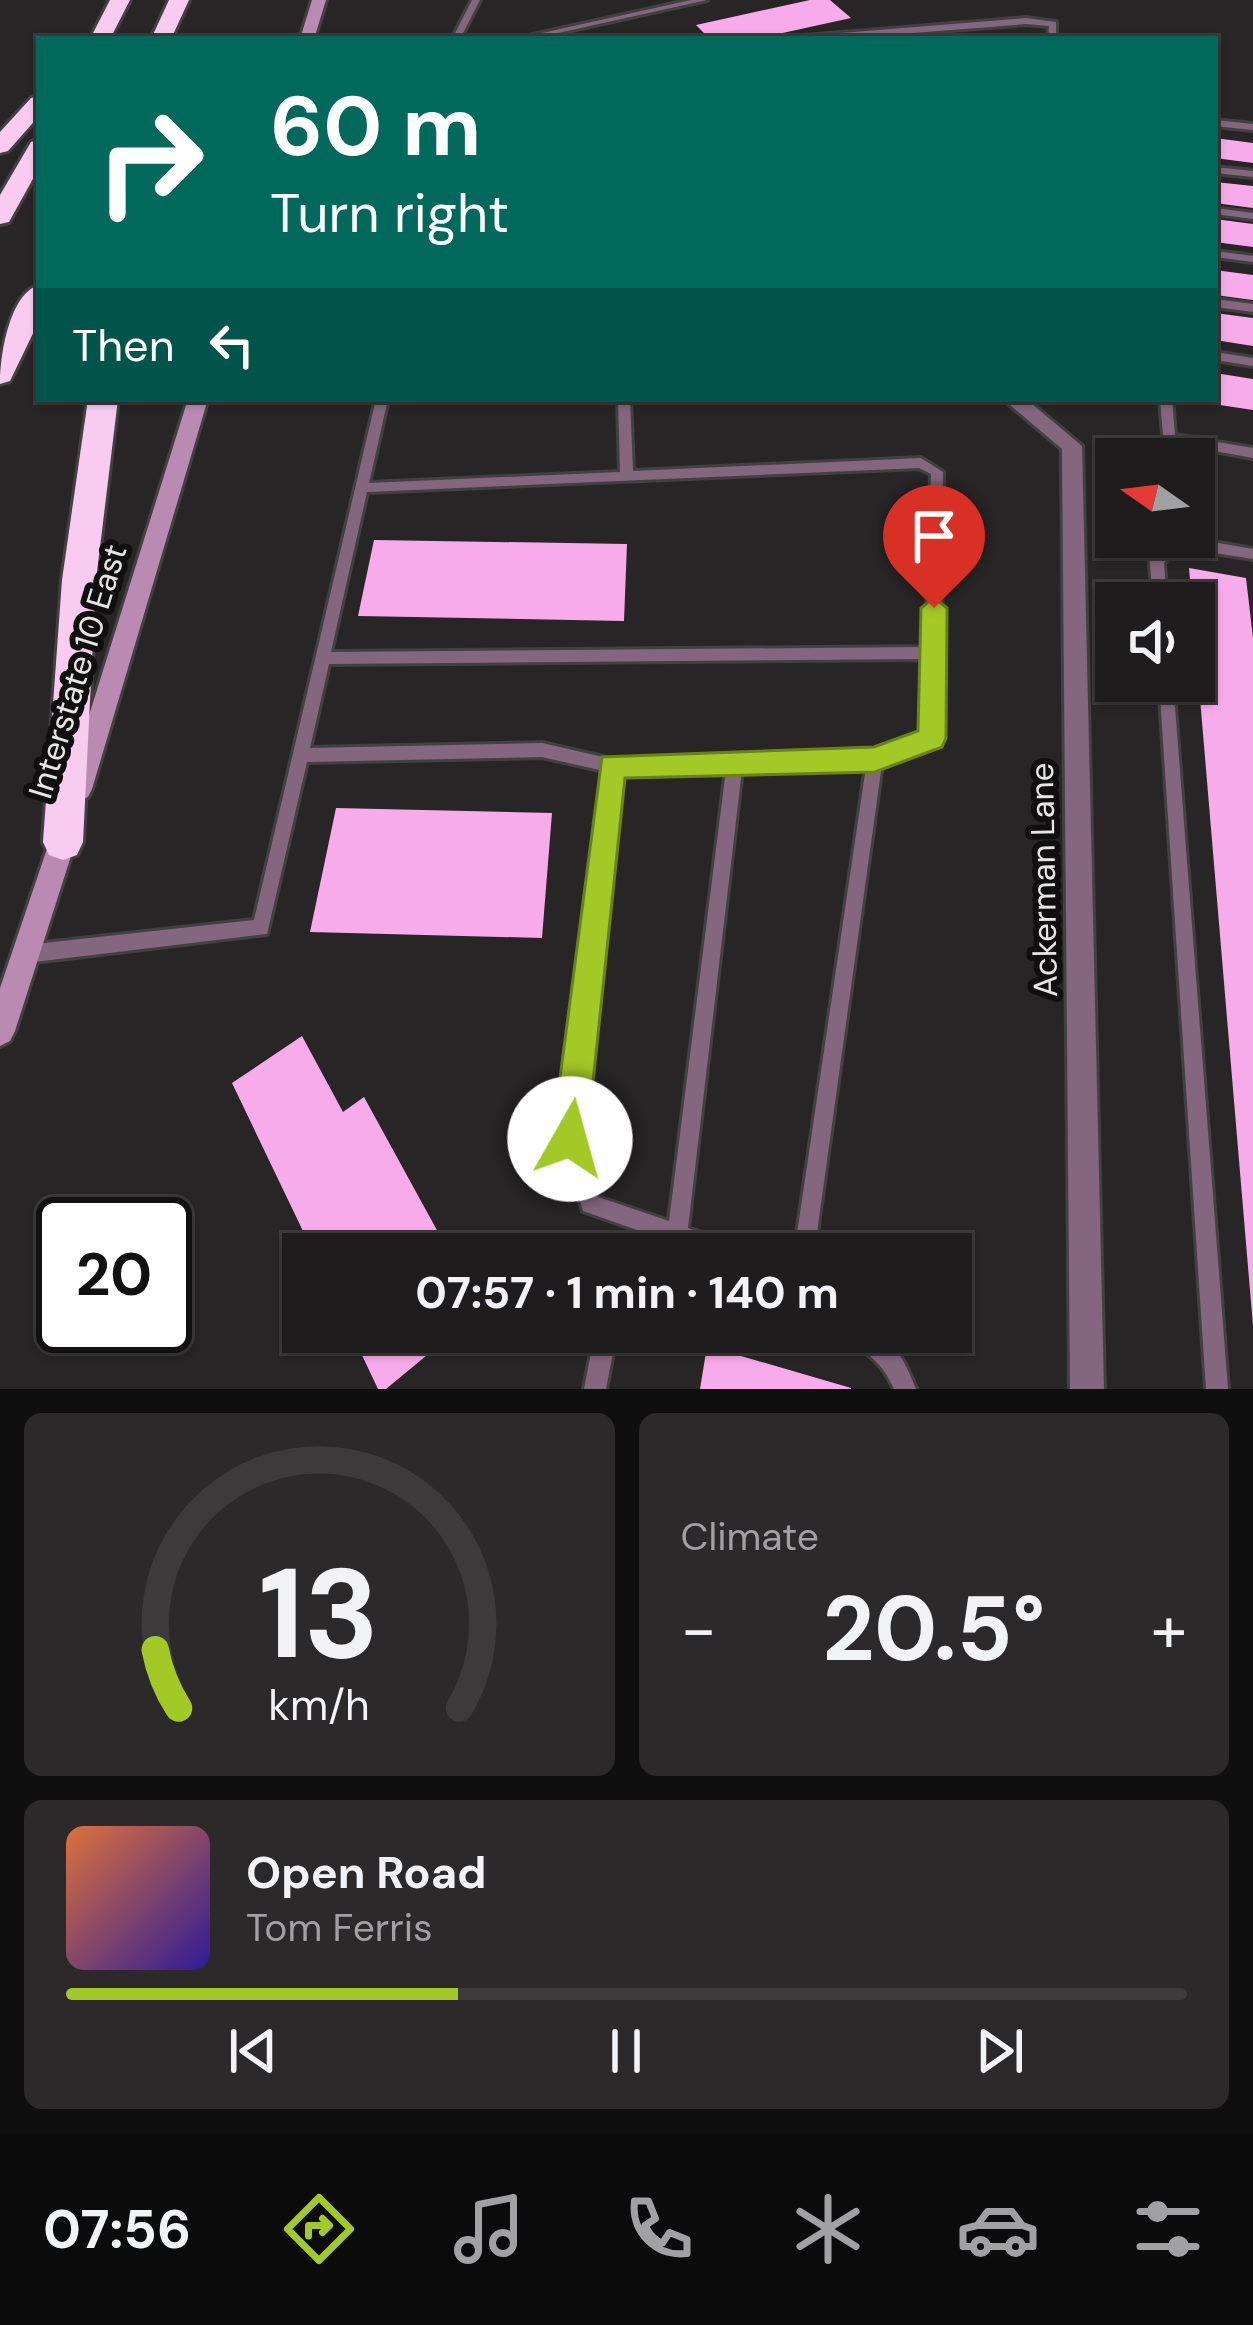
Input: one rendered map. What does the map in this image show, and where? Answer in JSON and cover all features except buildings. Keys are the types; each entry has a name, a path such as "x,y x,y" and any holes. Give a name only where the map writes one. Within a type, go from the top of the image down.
{"highway":[{"path":"102,36 120,0"},
{"path":"162,36 179,0"},
{"path":"0,146 36,107"},
{"path":"0,217 36,152"},
{"path":"0,374 36,299"},
{"path":"63,842 79,580 103,402"}],"main road":[{"path":"308,36 319,0"},
{"name":"Interstate 10 East","path":"0,1031 63,842 197,402"}],"street":[{"name":"Ackerman Lane","path":"1017,402 1072,446 1087,1389"}],"lane":[{"path":"458,36 476,0"},
{"path":"533,36 703,0"},
{"path":"841,36 1027,21 1053,24 1052,36"},
{"path":"1218,123 1253,127"},
{"path":"1218,170 1253,174"},
{"path":"1218,211 1253,216"},
{"path":"1218,254 1253,260"},
{"path":"1218,303 1253,308"},
{"path":"1218,356 1253,362"},
{"path":"26,953 261,928 381,402"},
{"path":"624,402 627,476"},
{"path":"1166,402 1170,438"},
{"path":"1215,447 1253,452"},
{"path":"299,755 542,749 612,766 875,760 932,738 937,472 921,463 360,488"},
{"path":"1215,547 1253,554"},
{"path":"321,658 933,653"},
{"path":"1167,702 1216,1389"},
{"path":"807,1233 875,760"},
{"path":"677,1233 735,763"},
{"path":"612,766 570,1139 590,1204 674,1233"},
{"path":"595,1389 603,1353"},
{"path":"884,1353 897,1365 905,1389"}],"route":[{"path":"570,1139 612,766 875,760 932,738 934,608"}]}
